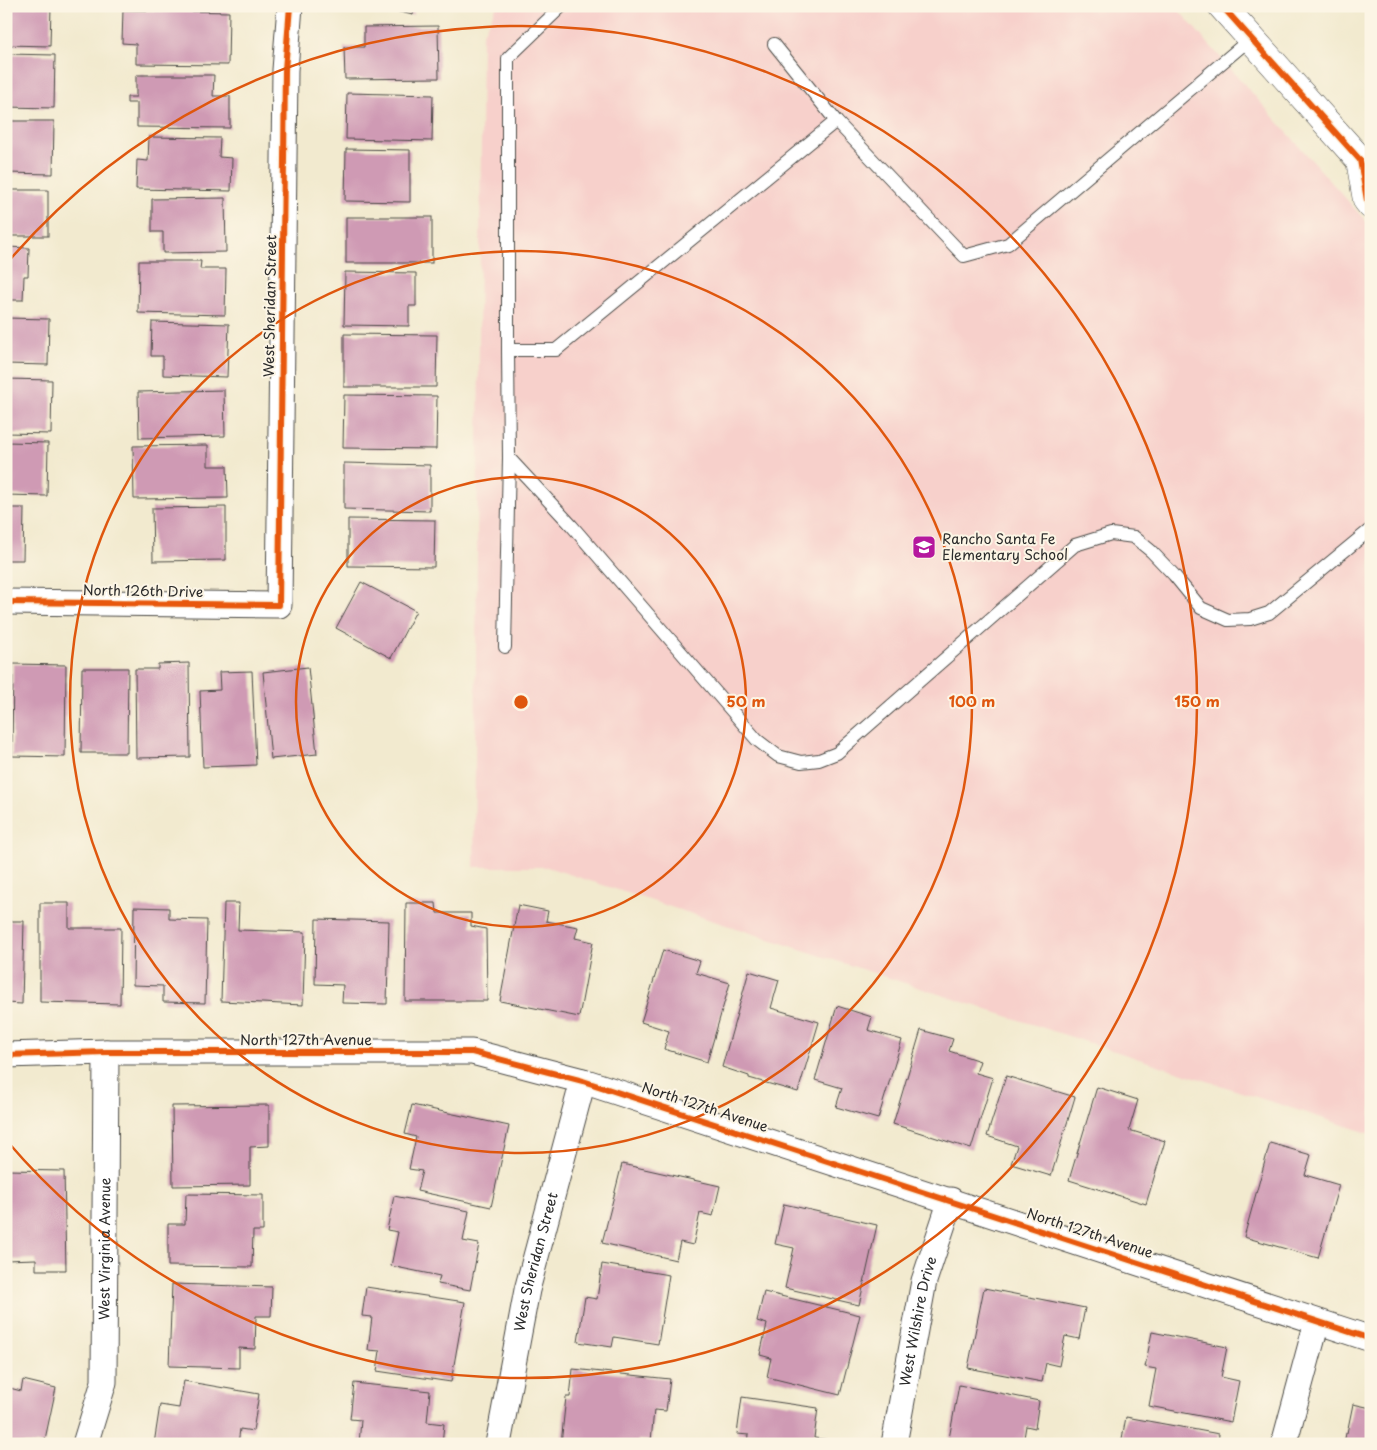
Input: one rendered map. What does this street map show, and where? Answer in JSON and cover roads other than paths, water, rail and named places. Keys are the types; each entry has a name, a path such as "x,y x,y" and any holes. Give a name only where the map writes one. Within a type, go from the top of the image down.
{"street":[{"name":"West Sheridan Street","path":"279,605 285,70 290,6"},
{"path":"1222,6 1366,161 1367,200 1371,205"},
{"name":"North 126th Drive","path":"6,602 279,605"},
{"name":"North 127th Avenue","path":"6,1055 106,1052 472,1052 583,1081 1371,1339"},
{"name":"West Virginia Avenue","path":"85,1444 104,1382 106,1052"},
{"name":"West Sheridan Street","path":"498,1444 527,1290 583,1081"},
{"name":"West Wilshire Drive","path":"894,1444 924,1281 951,1200"},
{"path":"1284,1444 1318,1322"}],"lane":[{"path":"505,647 509,458 508,58 562,6"},
{"path":"774,44 836,122 964,256 1008,244 1250,38"},
{"path":"508,350 556,350 836,122"},
{"path":"509,458 572,526 757,740 778,756 801,762 819,760 837,753 1074,545 1110,534 1134,537 1151,551 1174,575 1202,608 1228,620 1250,619 1270,613 1371,529"}],"place":[{"name":"Rancho Santa Fe Elementary School","path":"924,547"}]}
